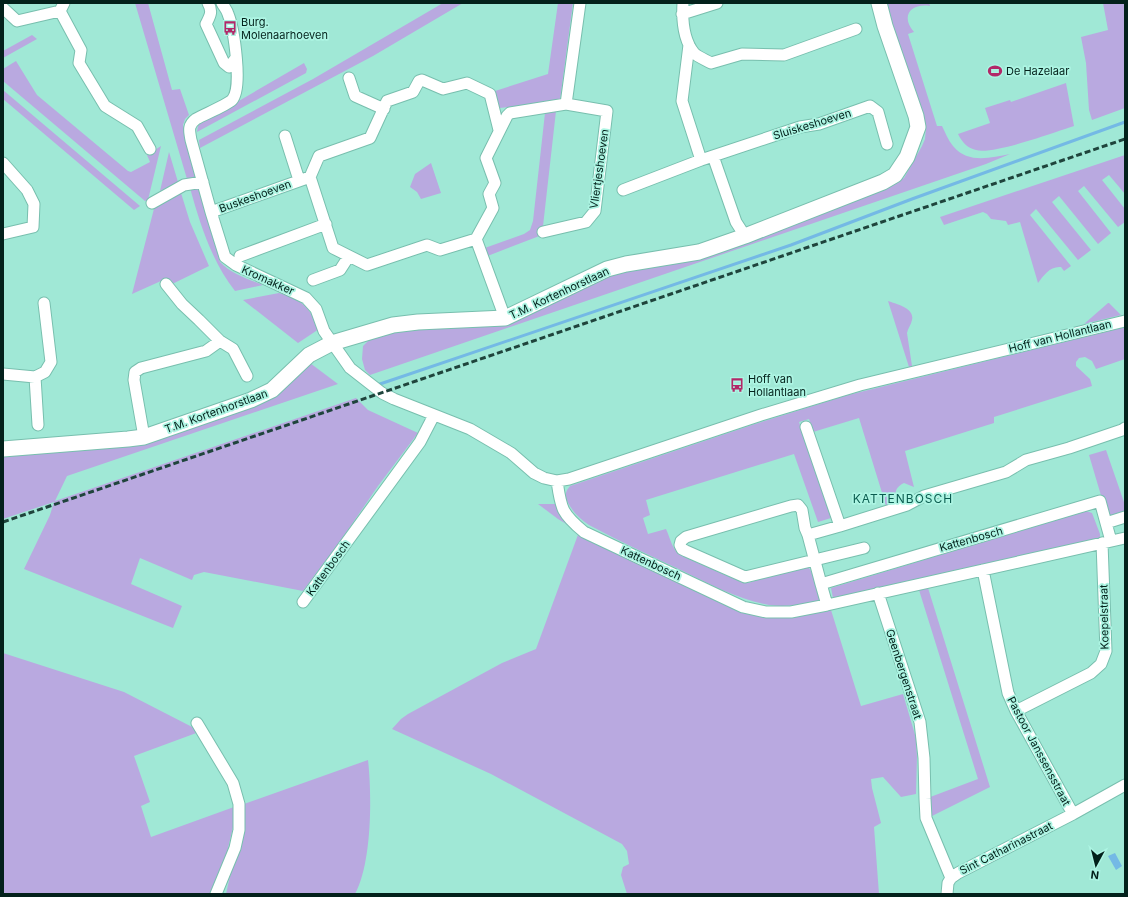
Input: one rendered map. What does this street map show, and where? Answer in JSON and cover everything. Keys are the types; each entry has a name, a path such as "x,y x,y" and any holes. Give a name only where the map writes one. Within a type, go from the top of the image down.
{"street":[{"path":"208,3 211,8 211,15 206,24 224,63 229,67 236,58"},
{"name":"Kromakker","path":"222,3 228,13 235,38 236,93 232,100 191,122 189,128 202,182 225,258 236,265 306,298 316,309 324,331 332,343"},
{"path":"566,104 580,3"},
{"path":"717,3 683,8 682,22 689,44 695,54 711,63 742,54 784,55 856,29"},
{"name":"T.M. Kortenhorstlaan","path":"3,449 144,437 251,400 272,390 309,355 332,343 393,325 418,322 505,318 607,269 626,264 699,252 745,236 883,182 895,175 907,157 918,127 916,116 885,26 879,3"},
{"path":"3,8 17,21 62,7 81,50 80,63 105,106 137,126 150,149"},
{"path":"689,44 682,101 701,160"},
{"path":"349,78 355,96 384,109"},
{"path":"304,179 319,156 370,138 387,101 413,92 419,81 422,80 443,89 467,83 490,94 499,130 486,158 495,183 489,194 493,208 476,239 505,318"},
{"name":"Vliertjeshoeven","path":"499,130 510,113 566,104 607,111 595,211 586,222 543,232"},
{"name":"Sluiskeshoeven","path":"623,190 701,160 800,127 819,124 870,106 878,112 886,144"},
{"name":"Buskeshoeven","path":"284,136 326,224 334,248 368,265 427,245 440,250 476,239"},
{"path":"713,156 736,222 745,236"},
{"path":"3,163 27,190 34,204 33,226 3,234"},
{"name":"Buskeshoeven","path":"211,212 304,179"},
{"path":"152,203 184,184 202,182"},
{"path":"240,256 326,224"},
{"path":"312,280 340,270 349,256"},
{"path":"166,284 182,304 220,341 233,349 247,376"},
{"path":"3,374 35,377 45,372 51,362 44,303"},
{"name":"Hoff van Hollantlaan","path":"557,481 569,479 762,415 860,385 1125,321"},
{"path":"144,437 134,380 135,372 141,368 206,351 220,341"},
{"path":"332,343 350,368 382,393 470,429 511,453 534,473 544,478 557,481"},
{"path":"35,377 38,425"},
{"name":"Kattenbosch","path":"302,602 420,442 434,415"},
{"path":"806,427 840,526"},
{"path":"808,535 907,506 924,496 1006,472 1026,460 1069,448 1125,428"},
{"name":"Kattenbosch","path":"557,481 560,500 564,512 571,522 584,532 743,607 766,612 791,612 827,605 1125,538"},
{"name":"Kattenbosch","path":"821,584 1100,501 1106,523 1107,542"},
{"path":"827,605 814,561 808,535 805,528 802,510 798,505 686,537 681,541 680,545 686,552 745,577 814,561 864,548"},
{"path":"1106,523 1125,517"},
{"name":"Koepelstraat","path":"1016,711 1091,673 1101,664 1106,651 1107,542"},
{"name":"Pastoor Janssensstraat","path":"983,570 1008,693 1016,711 1073,814"},
{"name":"Geenbergenstraat","path":"878,593 920,722 924,758 924,799 926,818 951,878"},
{"path":"198,723 233,783 239,804 239,830 236,842 216,894"},
{"name":"Sint Catharinastraat","path":"951,878 1125,786"},
{"path":"947,894 948,883 951,878"}],"shaded area":[{"path":"135,3 148,3 172,90 180,89 189,115 185,119 183,125 196,175 195,178 187,179"},
{"path":"443,3 463,3 373,56 200,148 199,140 313,79"},
{"path":"558,3 573,3 560,100 539,104 499,108 492,92 548,74"},
{"path":"883,3 929,3 930,6 918,7 910,12 908,21 914,32 908,34 937,126 942,126 953,146 959,152 972,157 987,158 1010,154 986,164 370,375 365,370 362,359 363,346 369,340 388,333 404,329 501,326 608,276 643,268 692,261 895,183 904,178 922,146 925,139 926,128"},
{"path":"1103,3 1125,3 1125,108 1092,120 1089,110 1086,63 1081,37 1108,30"},
{"path":"32,35 37,39 3,58 3,51"},
{"path":"16,61 37,95 128,171 131,172 150,162 147,155 161,146 148,200 145,201 3,81 3,69"},
{"path":"304,63 307,69 306,73 197,132 198,126 202,121"},
{"path":"1066,83 1074,126 1024,142 984,151 970,148 963,142 958,134 990,123 985,108 1010,100 1011,102"},
{"path":"3,90 140,206 134,210 3,99"},
{"path":"556,111 542,235 485,257 482,249 524,234 530,230 533,221 545,113"},
{"path":"169,152 178,182 160,191"},
{"path":"1125,155 1125,194 1109,175 1102,180 1125,209 1125,222 1118,227 1084,186 1078,191 1111,233 1098,244 1059,196 1052,202 1091,250 1078,260 1036,209 1030,215 1071,266 1064,271 1061,267 1050,270 1038,283 1020,222 1008,225 1006,221 991,219 983,212 944,225 940,217"},
{"path":"431,163 441,193 421,199 417,192 410,187 415,174"},
{"path":"198,187 220,262 234,273 263,285 235,291 227,280 213,255 198,215 190,188"},
{"path":"181,193 190,222 209,266 166,287 161,281 132,294 156,201"},
{"path":"279,293 294,298 304,305 312,315 319,329 298,343 243,300"},
{"path":"888,301 900,305 911,312 912,322 907,333 912,366 909,367"},
{"path":"1108,303 1121,315 1084,324"},
{"path":"1125,327 1125,359 1096,369 1092,361 1085,357 1079,358 1076,362 1076,366 1090,379 1092,386 994,417 994,423 905,451 914,487 904,483 898,487 896,490 895,499 896,506 887,509 859,418 813,432 809,419 799,422 831,518 818,522 794,454 646,500 650,515 643,518 648,534 666,529 674,548 682,556 741,582 748,583 798,567 808,567 814,578 821,601 776,606 747,600 726,592 589,525 575,513 565,496 570,486 755,424 848,395"},
{"path":"310,363 338,384 67,476 55,501 356,398 368,410 418,433 303,591 204,572 194,575 192,580 140,558 131,584 182,606 173,628 24,569 50,515 54,502 3,519 3,455 51,452 265,399"},
{"path":"1106,450 1125,505 1125,514 1108,519 1089,455"},
{"path":"538,504 556,504 573,528 558,519"},
{"path":"1086,511 1092,513 1100,534 1100,538 833,598 831,588"},
{"path":"579,532 722,600 791,617 831,610 861,706 903,694 916,738 916,794 901,797 883,777 871,779 881,823 874,827 879,894 627,894 621,875 623,867 629,864 627,851 622,844 491,774 392,729 408,714 502,663 536,649"},
{"path":"928,588 990,787 930,817 925,799 978,779 919,590"},
{"path":"3,653 124,692 198,730 199,732 134,756 150,802 141,806 151,837 234,807 235,819 217,894 3,894"},
{"path":"368,760 370,810 368,847 361,881 355,894 226,894 244,804"}],"water":[{"path":"1115,853 1122,866 1116,870 1108,856"}],"waterway":[{"path":"380,384 791,245 912,199 1125,122"}],"railway":[{"path":"3,522 1125,139"}],"place":[{"name":"Burg. Molenaarhoeven","path":"230,28"},
{"name":"De Hazelaar","path":"995,71"},
{"name":"Hoff van Hollantlaan","path":"737,385"}],"district":[{"name":"KATTENBOSCH","path":"903,498"}]}
